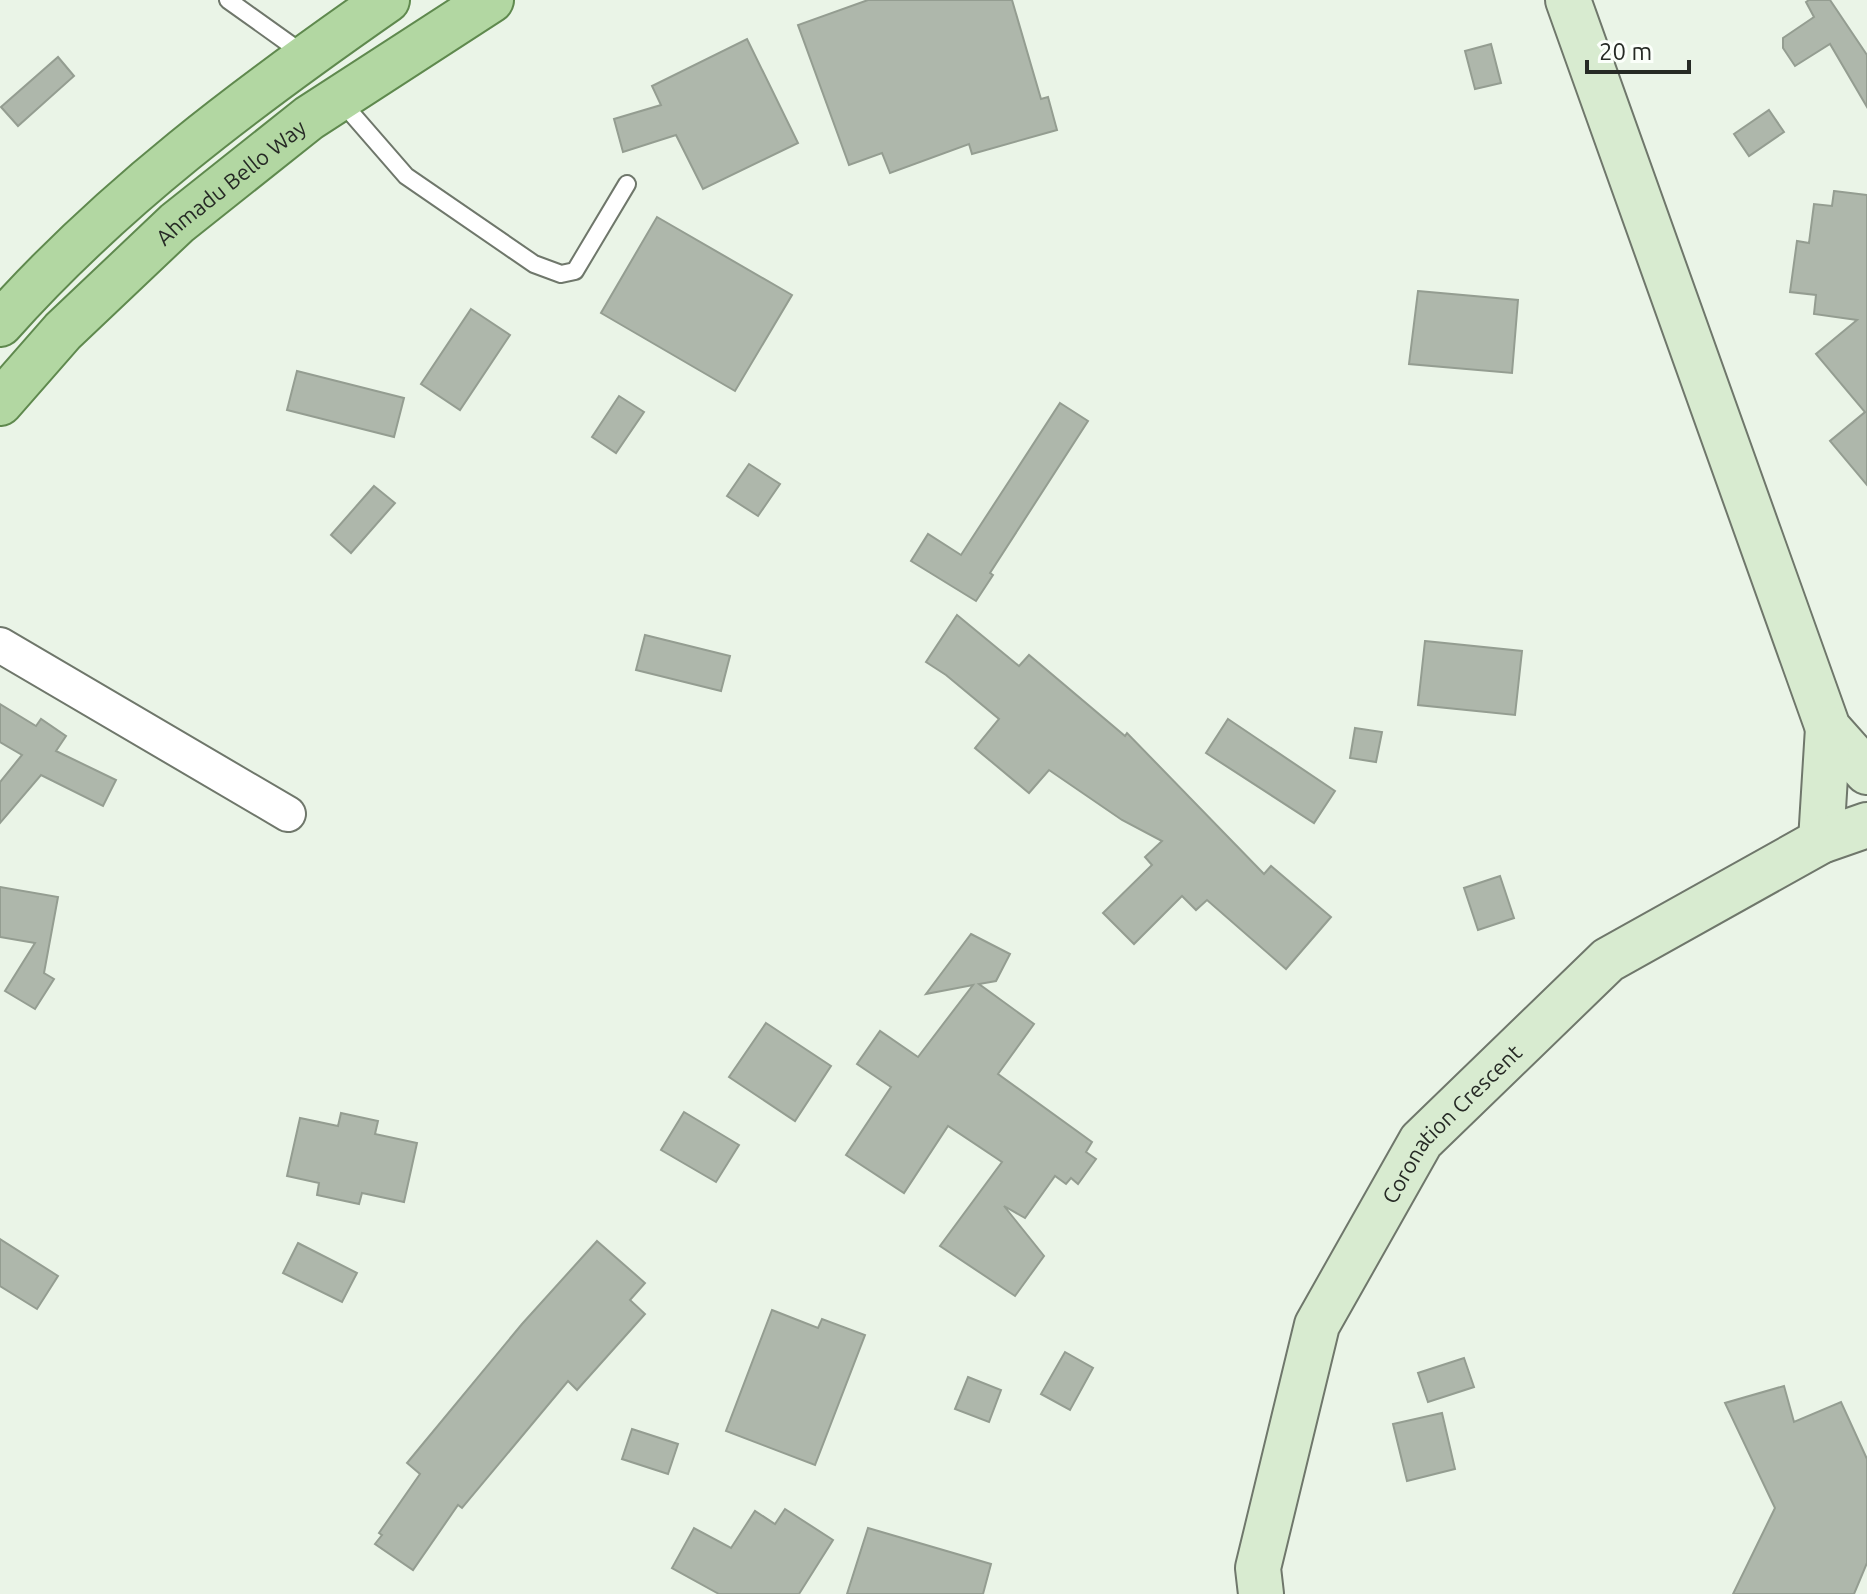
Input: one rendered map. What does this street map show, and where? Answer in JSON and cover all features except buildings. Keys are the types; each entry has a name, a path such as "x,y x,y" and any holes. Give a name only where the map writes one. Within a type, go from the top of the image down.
{"main road":[{"path":"0,324 121,203 269,82 387,0"},
{"name":"Ahmadu Bello Way","path":"0,403 63,331 177,223 309,118 491,0"},
{"path":"1568,0 1828,728 1867,772"},
{"path":"1821,841 1828,728"},
{"name":"Coronation Crescent","path":"1261,1594 1258,1568 1317,1325 1421,1141 1608,960 1821,841 1867,825"}],"street":[{"path":"0,645 288,814"}],"lane":[{"path":"228,0 307,56"},
{"path":"338,98 406,176 534,264 561,274 575,271 627,184"}]}
